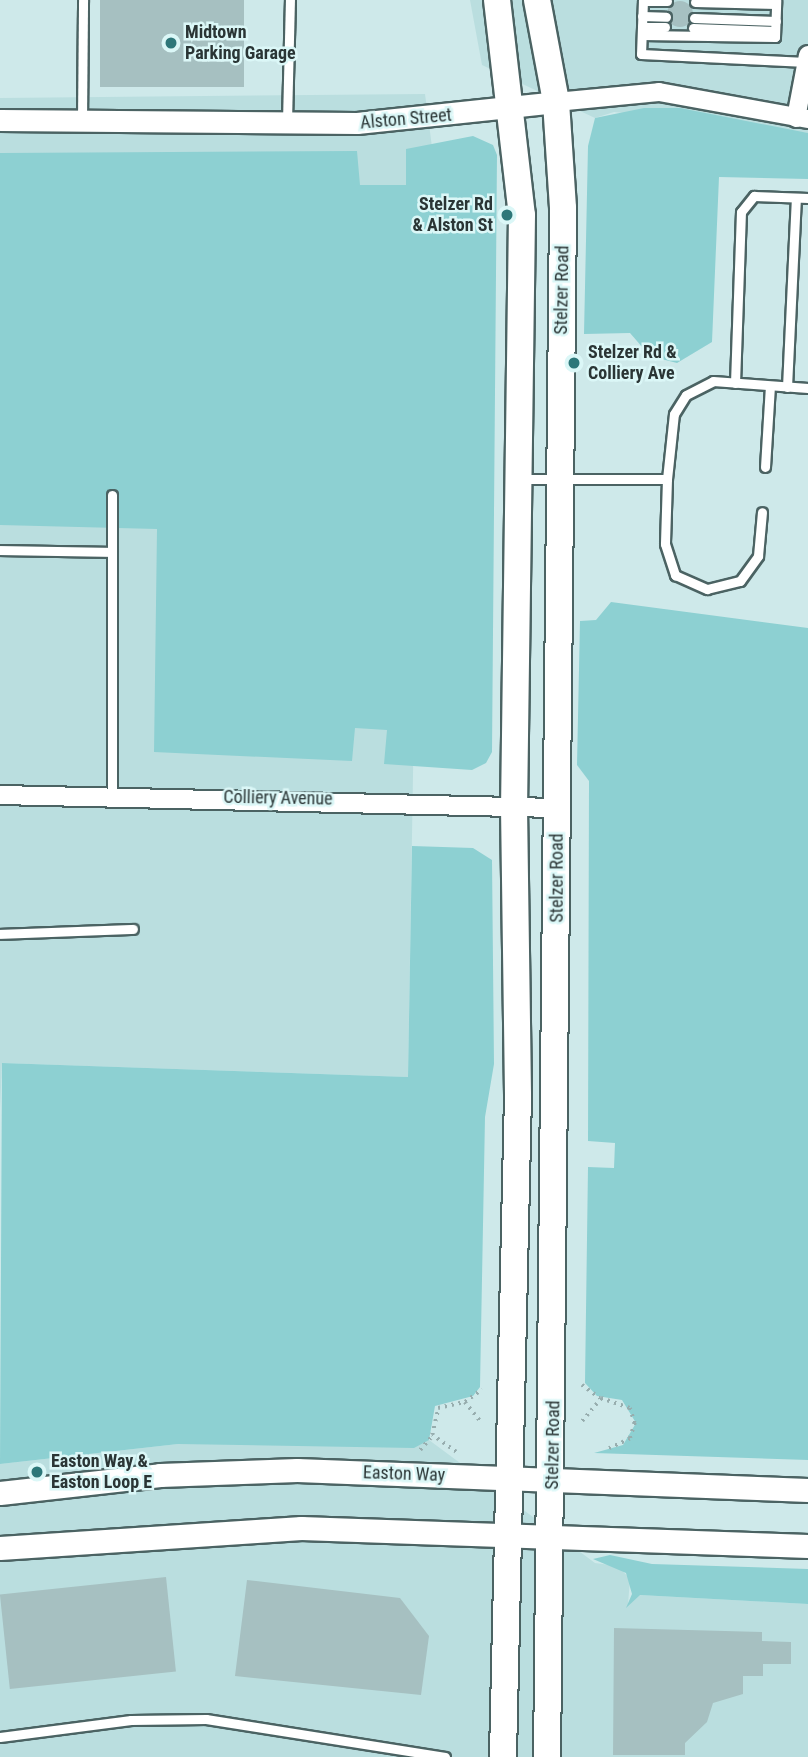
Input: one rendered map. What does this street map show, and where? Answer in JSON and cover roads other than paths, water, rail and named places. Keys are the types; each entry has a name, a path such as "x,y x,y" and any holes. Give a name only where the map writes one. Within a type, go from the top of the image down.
{"main road":[{"path":"497,0 522,215 513,807 518,1095 506,1478 503,1757"},
{"name":"Stelzer Road","path":"537,0 556,102 563,208 556,808 553,1480 547,1757"},
{"name":"Easton Way","path":"0,1493 232,1471 808,1490"},
{"path":"0,1548 301,1528 808,1546"}],"street":[{"path":"802,119 807,59"},
{"name":"Alston Street","path":"0,120 405,120 659,92 802,119"},
{"name":"Colliery Avenue","path":"0,795 112,793 556,808"}],"lane":[{"path":"82,121 83,0"},
{"path":"287,122 290,0"},
{"path":"667,1 643,0 641,54 807,59"},
{"path":"642,31 775,37 776,2 695,2"},
{"path":"642,16 666,17"},
{"path":"775,31 694,23 776,21"},
{"path":"642,31 666,27"},
{"path":"735,383 741,212 754,195 808,198"},
{"path":"787,387 796,198"},
{"path":"762,512 758,556 740,581 707,589 675,575 665,544 667,479 674,414 686,395 713,382 808,388"},
{"path":"765,467 771,386"},
{"path":"519,479 667,479"},
{"path":"112,495 112,793"},
{"path":"0,550 112,552"},
{"path":"0,934 134,929"},
{"path":"0,1737 131,1720 206,1719 445,1757"}],"place":[{"name":"Midtown Parking Garage","path":"171,43"},
{"name":"Stelzer Rd & Alston St","path":"507,215"},
{"name":"Stelzer Rd & Colliery Ave","path":"574,363"},
{"name":"Easton Way & Easton Loop E","path":"37,1472"}]}
